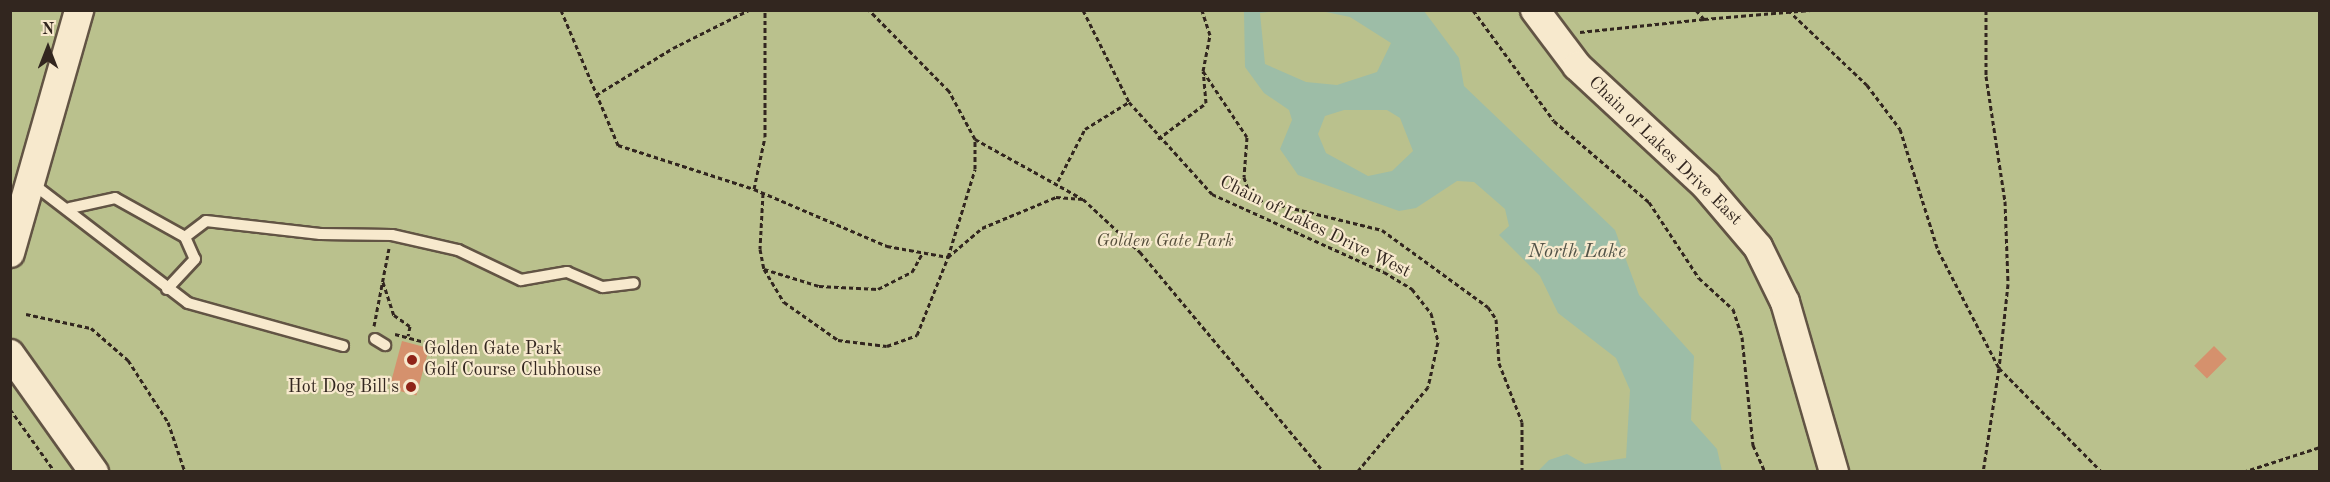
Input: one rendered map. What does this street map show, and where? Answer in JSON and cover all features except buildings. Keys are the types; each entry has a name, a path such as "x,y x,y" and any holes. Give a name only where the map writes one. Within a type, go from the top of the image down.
{"street":[{"path":"10,253 33,183 79,10"},
{"name":"Chain of Lakes Drive East","path":"1535,10 1552,36 1621,110 1713,193 1758,247 1785,302 1834,471"},
{"path":"10,354 94,471"}],"lane":[{"path":"33,183 70,208 167,289 200,309 343,346"},
{"path":"70,208 115,198 185,237 195,260 167,289"},
{"path":"185,237 206,221 320,234 382,234 458,250 521,280 567,272 603,286 634,282"},
{"path":"374,334 386,345"}],"path":[{"path":"561,10 618,145 634,154 754,189 887,246 948,257 982,228 1056,197 1083,199"},
{"path":"596,95 673,48 749,10"},
{"path":"754,189 765,137 765,10"},
{"path":"763,193 764,269 784,302 806,322 838,340 887,346 916,334 948,257 975,169 975,139 949,92 869,10"},
{"name":"Chain of Lakes Drive West","path":"1083,10 1129,102 1158,139 1224,201 1384,272 1412,289 1431,313 1438,342 1428,387 1357,471"},
{"path":"1158,139 1206,103 1203,71 1211,45 1202,10"},
{"path":"1473,10 1554,121 1650,202 1699,278 1733,309 1742,337 1753,445 1765,471"},
{"path":"1696,10 1704,19"},
{"path":"1552,36 1811,10"},
{"path":"1858,10 1981,10"},
{"path":"1983,471 1999,368 2008,284 2006,225 1986,76 1986,10"},
{"path":"1789,12 1867,85 1900,129 1938,250 1999,368 2102,471"},
{"path":"1203,71 1247,137 1244,177 1251,198 1382,230 1488,307 1496,319 1499,363 1522,422 1522,471"},
{"path":"1058,181 1085,129 1129,102"},
{"path":"975,139 1058,181 1083,199 1140,252 1324,471"},
{"path":"374,334 390,243"},
{"path":"764,269 819,286 878,289 912,272 922,254"},
{"path":"383,282 394,315 410,326 407,336"},
{"path":"26,314 91,328 128,360 168,422 186,471"},
{"path":"396,334 433,344 425,373"},
{"path":"10,410 55,471"},
{"path":"2243,471 2319,447"}],"green space":[{"name":"Golden Gate Park","path":"10,11 2319,11 2319,471 10,471"}],"water":[{"name":"North Lake","path":"1244,11 1276,11 1260,13 1265,64 1306,82 1337,85 1377,72 1391,43 1350,17 1321,11 1424,11 1459,58 1464,86 1615,230 1639,295 1694,356 1691,420 1717,449 1722,471 1538,471 1549,460 1567,454 1585,464 1626,458 1630,390 1616,358 1558,313 1540,276 1499,235 1509,226 1505,209 1474,182 1457,181 1416,208 1399,211 1298,175 1280,149 1292,120 1289,110 1264,93 1245,67","holes":["1344,110 1387,110 1400,118 1413,151 1392,171 1368,176 1326,153 1318,134 1325,116"]}],"place":[{"name":"Golden Gate Park Golf Course Clubhouse","path":"412,360"},
{"name":"Hot Dog Bill's","path":"411,387"}]}
